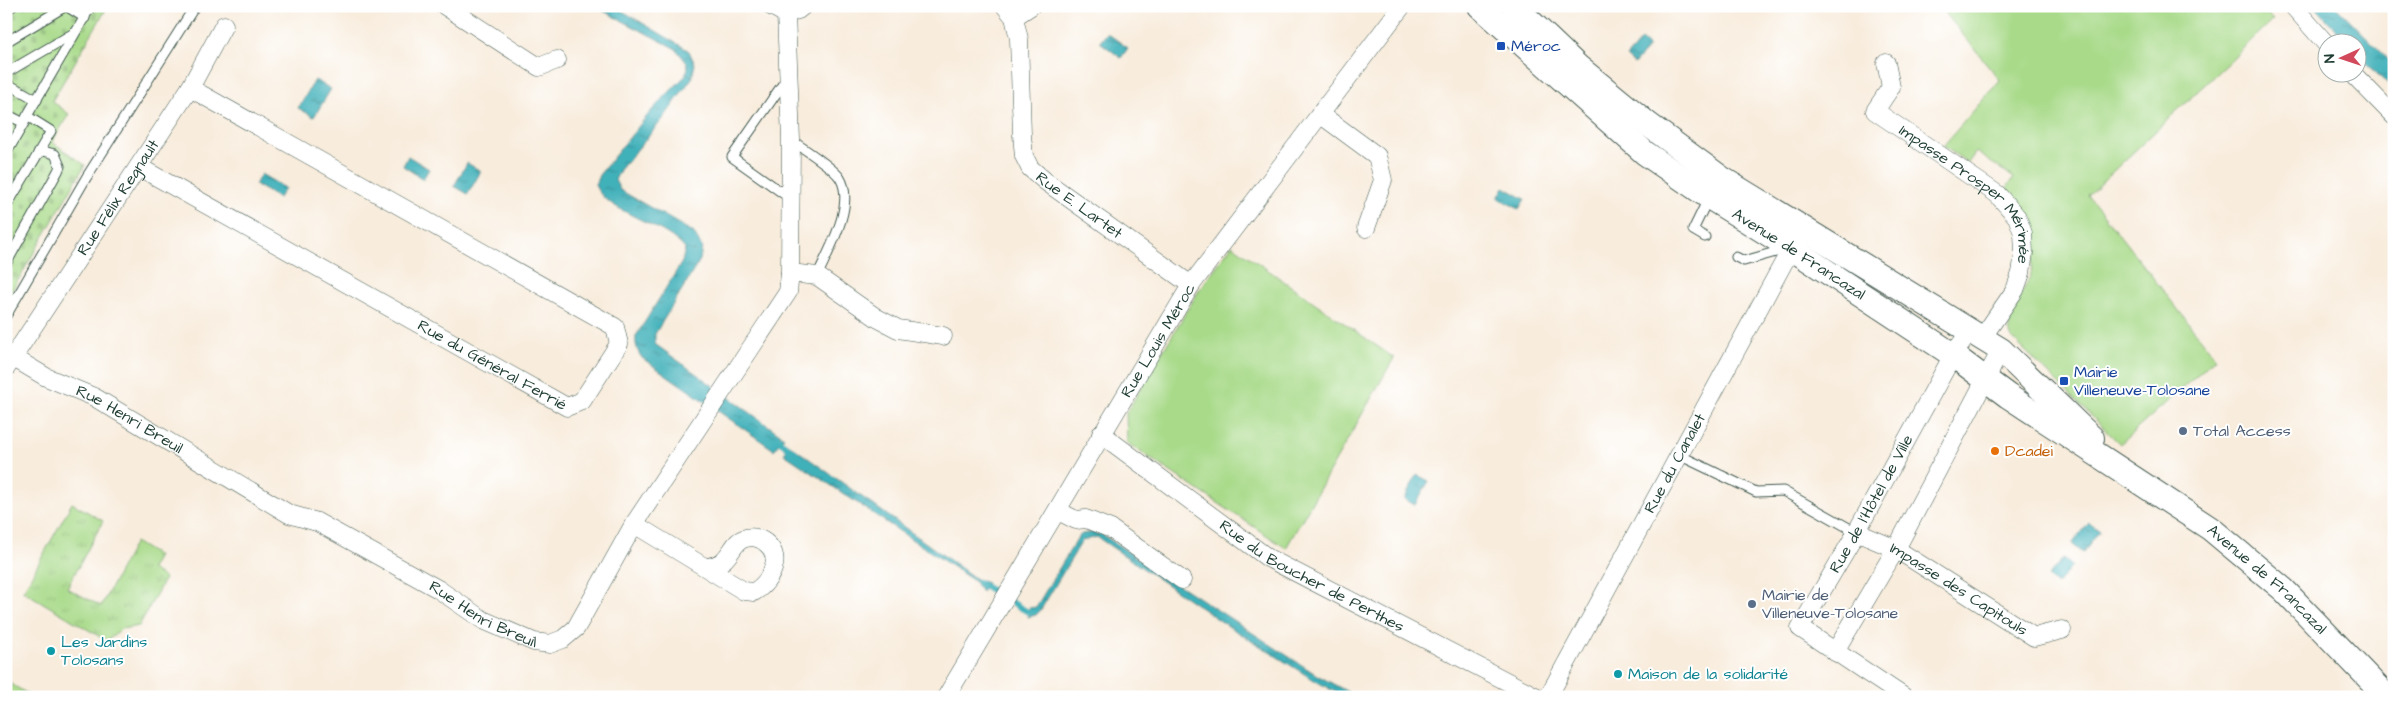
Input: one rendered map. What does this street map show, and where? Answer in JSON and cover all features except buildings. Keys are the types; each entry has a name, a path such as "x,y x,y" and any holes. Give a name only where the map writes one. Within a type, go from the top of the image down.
{"main road":[{"name":"Avenue de Francazal","path":"1480,6 1644,153 1715,188 1797,238 1985,339 2134,480"},
{"name":"Avenue de Francazal","path":"1514,6 1576,66 1649,125 1715,188"},
{"name":"Avenue de Francazal","path":"1797,238 2008,396 2211,529 2284,590 2387,697"}],"street":[{"path":"445,6 539,67 557,60"},
{"path":"778,10 798,10 803,6"},
{"path":"1010,11 1031,6"},
{"name":"Rue Louis Méroc","path":"946,697 997,614 1101,434 1191,284 1402,6"},
{"path":"2293,6 2318,35"},
{"name":"Rue Henri Breuil","path":"9,359 94,397 289,514 317,522 438,589 483,620 534,642 550,644 563,639 576,628 634,524 788,292 790,273 791,140 788,75 778,10"},
{"name":"Rue E. Lartet","path":"1010,11 1018,38 1022,135 1024,156 1030,168 1045,181 1191,284"},
{"name":"Rue Félix Regnault","path":"9,359 139,168 190,88 224,26"},
{"name":"Impasse Prosper Mérimée","path":"1886,63 1891,87 1875,111 1996,194 2017,218 2023,233 2024,253 2021,273 2015,290 1985,339"},
{"path":"2361,82 2394,116"},
{"name":"Rue du Général Ferrié","path":"139,168 567,407 582,401 620,344 615,327 190,88"},
{"path":"1320,114 1377,156 1384,180 1366,228"},
{"name":"Rue du Canalet","path":"1548,697 1797,238"},
{"path":"790,273 817,276 876,318 898,329 943,336"},
{"path":"1904,697 1835,652 1896,549 1986,379 1985,339"},
{"name":"Rue de l'Hôtel de Ville","path":"1835,652 1800,628 1856,532 1953,355 1985,339"},
{"name":"Rue du Boucher de Perthes","path":"1101,434 1268,558 1536,697"},
{"path":"1058,511 1076,520 1086,519 1111,529 1182,580"},
{"path":"634,524 708,567"},
{"name":"Impasse des Capitouls","path":"1856,532 1896,549 2034,637 2062,630"}],"lane":[{"path":"6,10 13,6"},
{"path":"6,42 66,6 85,18"},
{"path":"6,154 91,6"},
{"path":"6,316 86,178 195,6"},
{"path":"6,73 77,32"},
{"path":"788,75 732,157 791,199"},
{"path":"6,83 37,100"},
{"path":"6,114 52,131 6,207"},
{"path":"791,140 840,177 845,193 837,234 817,276"},
{"path":"6,264 60,166 55,154 44,151 38,154"},
{"path":"1705,238 1693,230 1715,188"},
{"path":"1736,257 1744,261 1797,238"},
{"path":"1679,455 1756,492 1783,491 1856,532"}],"green space":[{"path":"6,6 108,6 52,101 69,114 52,142 85,165 6,301"},
{"path":"1945,6 2260,6 2273,20 2088,195 2216,358 2120,444 2011,337 2009,322 2011,315 2028,281 2033,264 2030,233 2024,215 2017,203 2005,190 2014,178 1976,152 1968,163 1943,146 2000,80 1942,9"},
{"path":"1232,245 1394,358 1286,548 1127,443 1126,413 1200,289"},
{"path":"72,503 103,521 67,588 101,606 135,542 158,556 151,569 165,578 139,626 121,629 107,641 23,591"},
{"path":"6,681 33,697 6,697"}],"water":[{"path":"594,6 614,6 689,51 695,64 692,78 663,119 620,170 615,180 620,190 693,232 702,247 700,260 655,334 655,344 784,437 774,450 642,358 638,350 636,336 682,262 685,249 664,232 611,203 601,195 595,185 599,175 651,111 685,76 688,68 687,63 676,49"},
{"path":"2315,6 2336,6 2362,32 2337,32"},
{"path":"1107,33 1128,48 1121,58 1100,42"},
{"path":"2368,39 2394,65 2394,91 2368,64"},
{"path":"1641,40 1649,47 1634,64 1626,57"},
{"path":"315,80 331,89 314,117 298,108"},
{"path":"408,156 429,169 423,179 403,166"},
{"path":"467,163 481,171 468,194 454,186"},
{"path":"261,174 285,188 279,198 255,185"},
{"path":"1504,187 1525,199 1519,209 1498,198"},
{"path":"790,445 976,579 987,583 982,592 974,581 784,454"},
{"path":"1417,475 1429,481 1415,505 1404,499"},
{"path":"2089,523 2100,531 2083,553 2072,544"},
{"path":"1098,532 1317,675 1357,697 1344,697 1314,680 1225,624 1097,537 1082,541 1040,611 1036,615 1028,617 1029,608 1036,607 1078,537 1082,534"},
{"path":"2063,558 2072,566 2057,585 2048,577"}],"waterway":[{"path":"774,438 795,452"},
{"path":"978,582 1028,612 1035,611"}],"place":[{"name":"Méroc","path":"1501,46"},
{"name":"Mairie Villeneuve-Tolosane","path":"2064,381"},
{"name":"Total Access","path":"2183,431"},
{"name":"Dcadei","path":"1995,451"},
{"name":"Mairie de Villeneuve-Tolosane","path":"1752,604"},
{"name":"Les Jardins Tolosans","path":"51,651"},
{"name":"Maison de la solidarité","path":"1618,674"}]}
